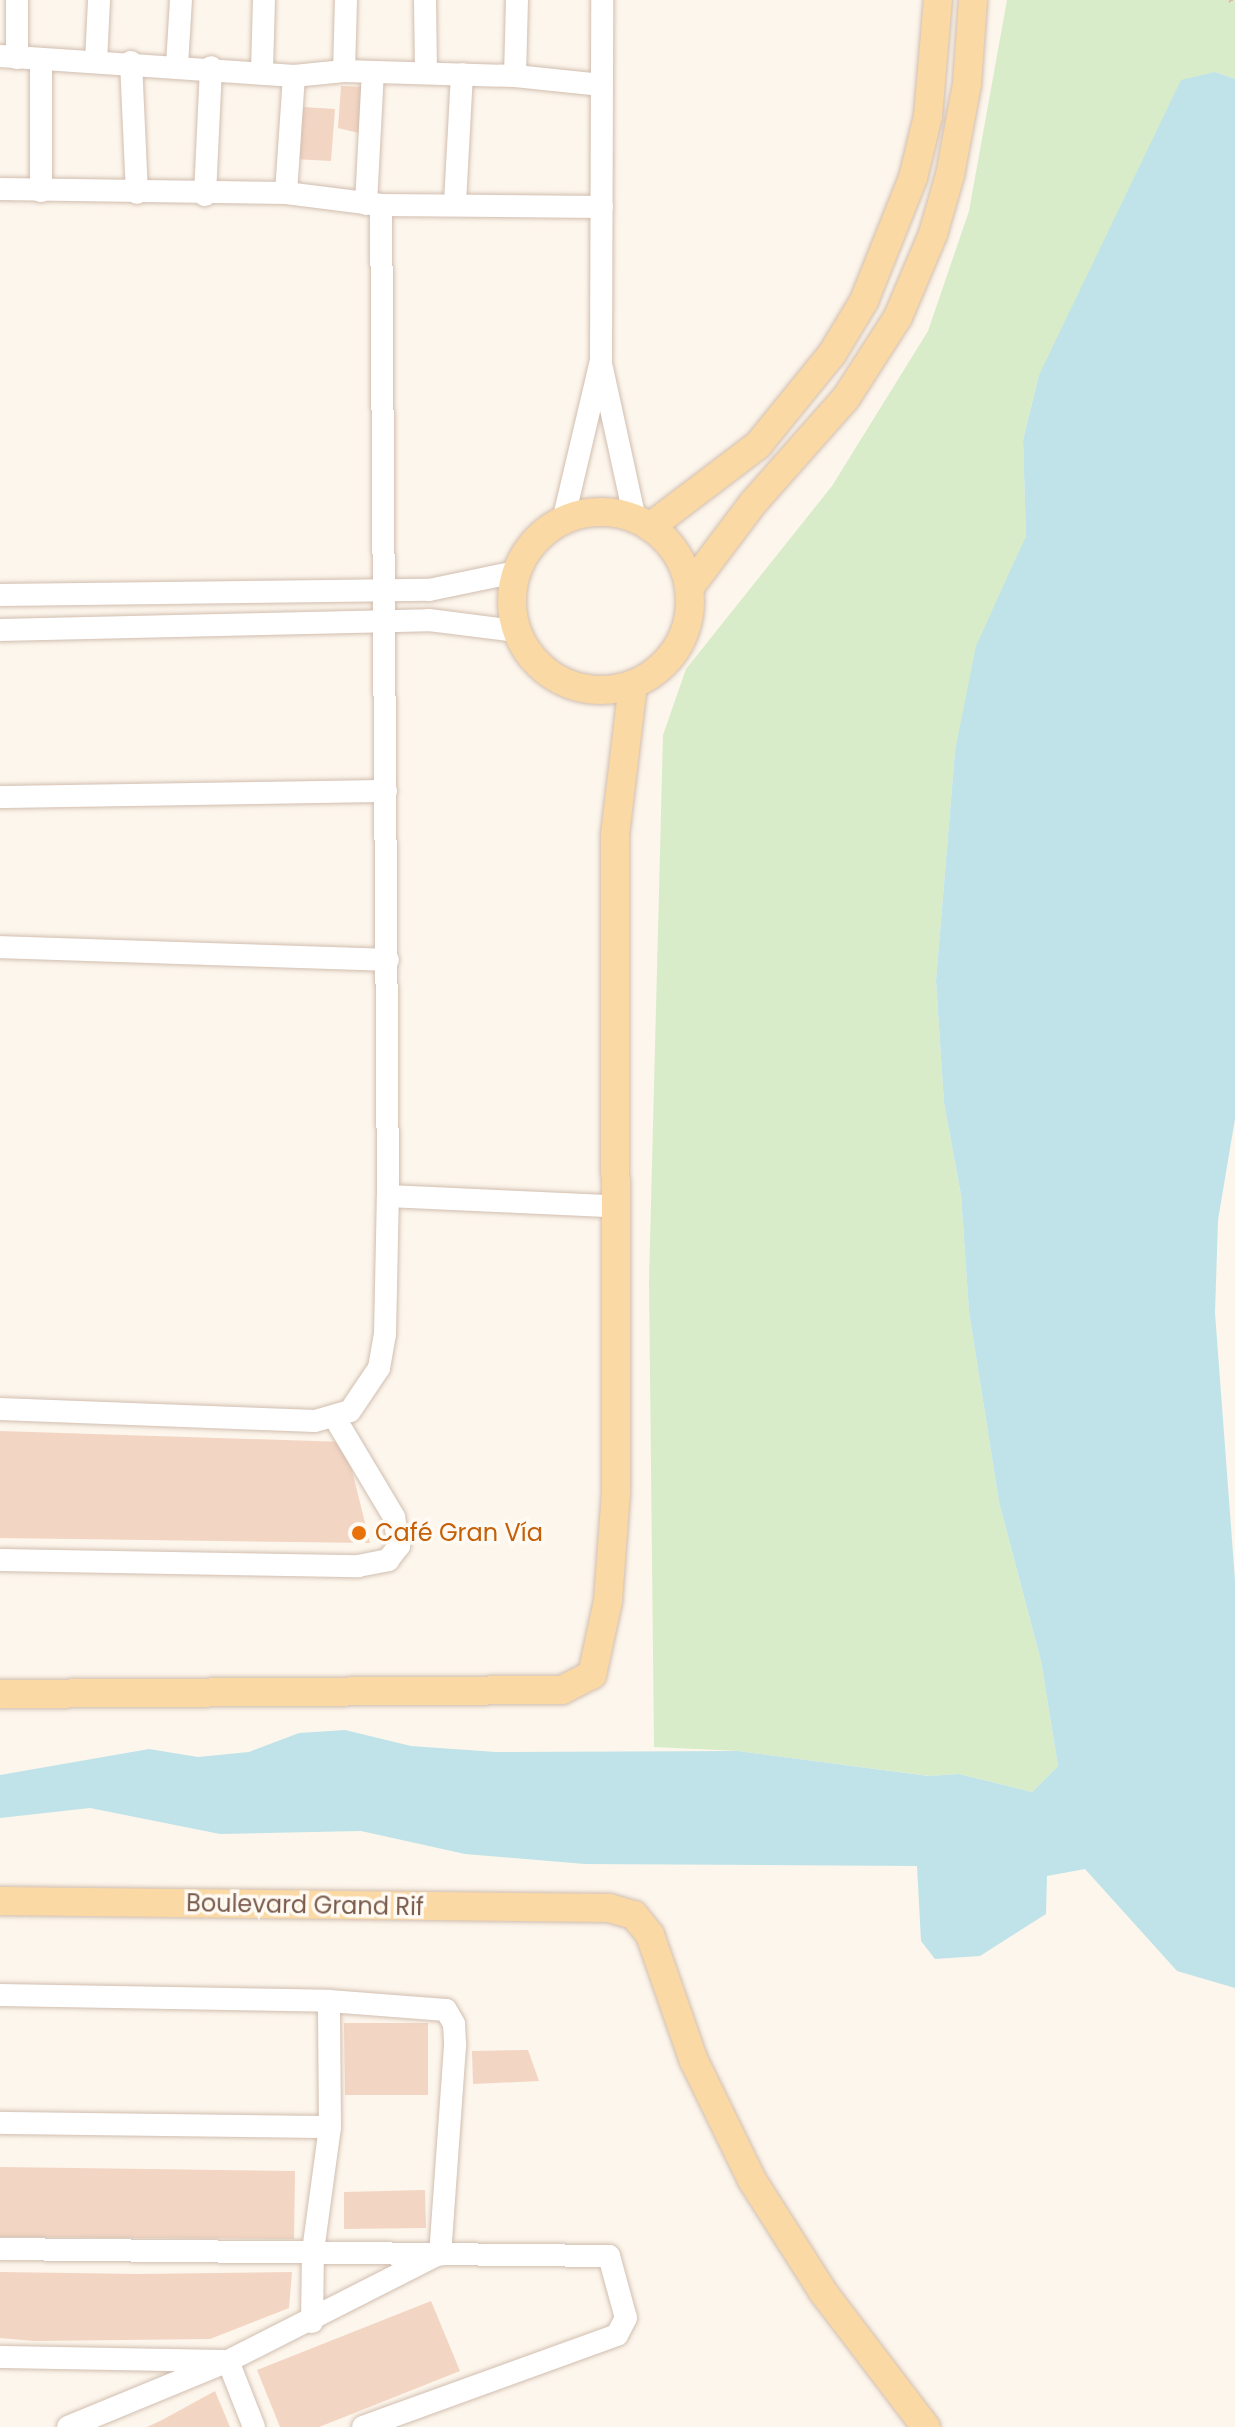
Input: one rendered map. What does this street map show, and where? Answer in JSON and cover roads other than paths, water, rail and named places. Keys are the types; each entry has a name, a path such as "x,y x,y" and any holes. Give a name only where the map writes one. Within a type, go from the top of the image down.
{"main road":[{"path":"642,523 758,445 832,354 864,301 913,178 930,103 938,0"},
{"path":"689,588 753,503 846,398 898,317 933,234 950,175 967,84 973,0"},
{"path":"599,512 642,523 675,554 689,588 690,611 673,654 633,685 599,690 560,681 542,668 516,631 512,591 516,572 535,542 563,521 599,512"},
{"path":"0,1694 512,1690 573,1688 592,1675 601,1654 616,1493 612,1206 615,835 633,685"},
{"name":"Boulevard Grand Rif","path":"0,1901 623,1909 644,1924 694,2061 752,2180 823,2292 926,2427"}],"street":[{"path":"17,0 8,57 211,67 294,76 344,71 462,74 602,85"},
{"path":"96,62 99,0"},
{"path":"177,65 181,0"},
{"path":"262,71 264,0"},
{"path":"344,71 346,0"},
{"path":"425,0 426,73"},
{"path":"515,76 517,0"},
{"path":"563,521 601,360 602,0"},
{"path":"41,59 41,191"},
{"path":"131,62 137,193"},
{"path":"205,195 211,67"},
{"path":"0,1409 335,1418 362,1398 384,1352 388,1196 388,960 373,72"},
{"path":"455,203 462,74"},
{"path":"286,193 294,76"},
{"path":"0,189 205,195 286,193 373,204 602,207"},
{"path":"601,360 642,523"},
{"path":"0,595 458,588 516,572"},
{"path":"0,630 454,622 516,631"},
{"path":"0,797 386,791"},
{"path":"0,947 388,960"},
{"path":"388,1196 612,1206"},
{"path":"0,1560 358,1566 388,1560 399,1546 394,1517 335,1418"},
{"path":"0,1995 426,2005 451,2015 454,2061 440,2254"},
{"path":"312,2322 313,2251 330,2127 329,2001"},
{"path":"0,2123 330,2127"},
{"path":"0,2249 603,2253 613,2262 624,2327 617,2335 363,2427"},
{"path":"68,2427 228,2361 312,2322 440,2254"},
{"path":"0,2357 228,2361"},
{"path":"228,2361 254,2427"}],"water":[{"path":"1215,72 1235,79 1235,1119 1218,1220 1215,1313 1235,1580 1235,1988 1177,1971 1085,1869 1047,1876 1046,1914 980,1956 935,1959 921,1941 917,1866 585,1864 465,1854 361,1831 220,1834 90,1808 0,1818 0,1775 149,1749 198,1757 249,1752 299,1733 345,1730 411,1746 496,1752 738,1751 929,1776 959,1774 1032,1792 1058,1766 1041,1661 999,1502 969,1312 961,1195 944,1103 936,981 955,751 976,646 1026,536 1023,440 1039,375 1181,80"}],"place":[{"name":"Café Gran Vía","path":"359,1533"}]}
